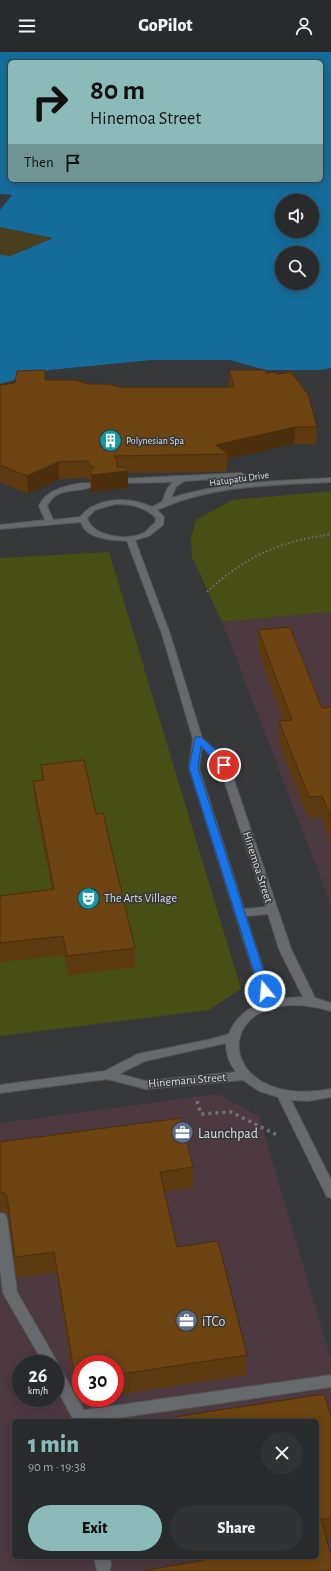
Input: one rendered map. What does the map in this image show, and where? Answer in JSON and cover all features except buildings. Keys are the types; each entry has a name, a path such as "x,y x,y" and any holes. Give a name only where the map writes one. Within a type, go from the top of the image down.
{"street":[{"path":"121,481 153,481 241,475"},
{"path":"166,502 175,482 182,479"},
{"name":"Hatupatu Drive","path":"153,509 166,502 239,487 331,480"},
{"path":"153,481 161,484 164,489 166,502"},
{"path":"50,522 43,506 48,498 66,489 90,485"},
{"path":"114,502 139,504 153,509 160,517 160,523 156,528 141,536 130,538 118,538 96,534 84,525 83,520 86,513 92,508 114,502"},
{"path":"0,527 83,520"},
{"path":"130,538 166,634 198,739 194,768 269,1004"},
{"name":"Hinemoa Street","path":"198,739 217,756 224,765 285,949 311,1002"},
{"path":"240,913 272,910"},
{"path":"331,1008 311,1002 282,1001 256,1009 245,1017 237,1027 232,1037 231,1050 236,1063 245,1075 261,1087 282,1094 298,1097 331,1093"},
{"name":"Hinemaru Street","path":"0,1089 107,1075 142,1058 214,1043 232,1037"},
{"name":"Hinemaru Street","path":"107,1075 146,1085 245,1075"},
{"path":"282,1094 331,1193"},
{"path":"0,1218 10,1293 46,1355"},
{"path":"64,1388 81,1419 331,1380"}],"path":[{"path":"207,592 230,570 254,555 284,542 331,534"},
{"path":"196,1094 201,1114 231,1112 273,1135 281,1136"}],"shaded area":[{"path":"331,612 331,905 222,622"},
{"path":"217,1094 259,1116 331,1359 331,1571 0,1571 0,1123"}],"green space":[{"path":"331,491 331,612 222,622 192,557 191,538 196,520 232,500"},
{"path":"109,552 241,989 209,1010 0,1036 0,558"}],"sand":[{"path":"0,227 54,238 11,256 0,255"}],"water":[{"path":"0,52 331,52 331,368 320,370 266,370 230,360 152,360 49,370 0,384 0,255 11,256 53,238 0,227 0,210 12,195 0,194"}],"place":[{"name":"Polynesian Spa","path":"110,440"},
{"name":"The Arts Village","path":"89,898"},
{"name":"Launchpad","path":"182,1133"},
{"name":"iTCo","path":"187,1321"}],"route":[{"path":"224,765 217,756 198,739 194,758 194,768 265,991"}]}
